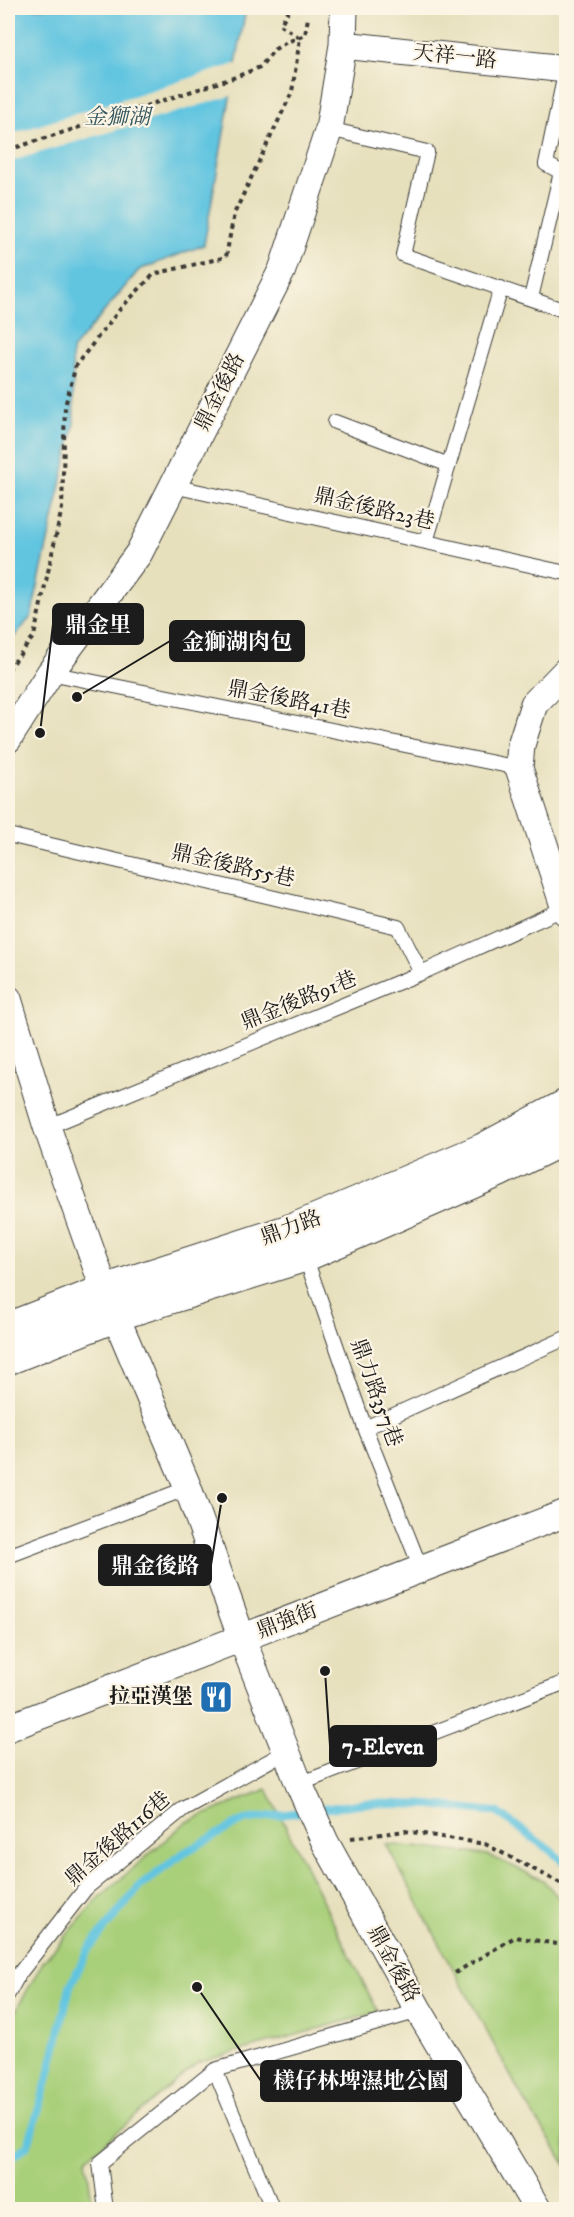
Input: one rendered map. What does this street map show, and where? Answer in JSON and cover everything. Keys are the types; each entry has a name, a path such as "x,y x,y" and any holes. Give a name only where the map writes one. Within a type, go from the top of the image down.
{"street":[{"name":"鼎金後路","path":"8,739 50,674 139,553 282,270 329,129 343,45 344,8"},
{"name":"天祥一路","path":"343,45 566,69"},
{"path":"566,910 519,768 521,745 534,704 567,671"},
{"name":"鼎金後路","path":"8,999 47,1127 110,1303 188,1488 242,1639 299,1784 325,1842 419,2011 538,2210"},
{"name":"鼎力路","path":"300,1242 567,1106"},
{"name":"鼎力路","path":"8,1329 110,1303 300,1242 497,1171 567,1137"},
{"name":"鼎力路","path":"8,1358 110,1303"},
{"name":"鼎強街","path":"8,1728 567,1513"}],"lane":[{"path":"531,298 561,172 546,164 566,69"},
{"path":"329,129 427,152 403,255 567,311"},
{"path":"426,542 501,288"},
{"path":"334,422 449,465"},
{"name":"鼎金後路23巷","path":"173,486 567,573"},
{"name":"鼎金後路41巷","path":"50,674 519,768"},
{"name":"鼎金後路55巷","path":"8,835 398,927 421,973"},
{"name":"鼎金後路91巷","path":"47,1127 421,973 566,910"},
{"name":"鼎力路357巷","path":"300,1242 365,1428 421,1569"},
{"path":"365,1428 567,1338"},
{"path":"8,1556 188,1488"},
{"path":"299,1784 567,1682"},
{"name":"鼎金後路116巷","path":"8,1994 19,1974 86,1888 183,1809 287,1751"},
{"path":"106,2210 100,2163 215,2070 419,2011"},
{"path":"215,2070 273,2210"}],"path":[{"path":"290,8 280,26 300,38"},
{"path":"8,150 233,78 260,67 275,49 305,35 308,18"},
{"path":"8,670 34,636 62,508 66,406 76,365 121,308 154,274 226,257 234,214 292,92 300,38"},
{"path":"325,1842 405,1831 485,1844 567,1886"},
{"path":"455,1973 515,1936 562,1945 567,1950"},
{"path":"560,2154 567,2153"}],"green space":[{"path":"267,1789 378,2012 197,2063 86,2159 93,2209 8,2209 8,2025 43,1962 100,1897 185,1823"},
{"path":"386,1844 488,1855 543,1880 566,1906 566,2165 521,2095"}],"water":[{"name":"金獅湖","path":"8,8 246,8 204,245 139,270 72,350 74,426 31,617 8,644"}],"pier":[{"path":"235,64 240,65 235,90 231,96 8,162 8,135"}],"waterway":[{"path":"8,2160 28,2145 51,2067 70,1986 89,1948 139,1887 185,1852 244,1820 365,1803 431,1805 497,1812 566,1864"}],"place":[{"name":"金獅湖肉包","path":"77,697"},
{"name":"鼎金里","path":"40,733"},
{"name":"鼎金後路","path":"222,1498"},
{"name":"7-Eleven","path":"325,1671"},
{"name":"拉亞漢堡","path":"216,1697"},
{"name":"檨仔林埤濕地公園","path":"197,1987"}]}
